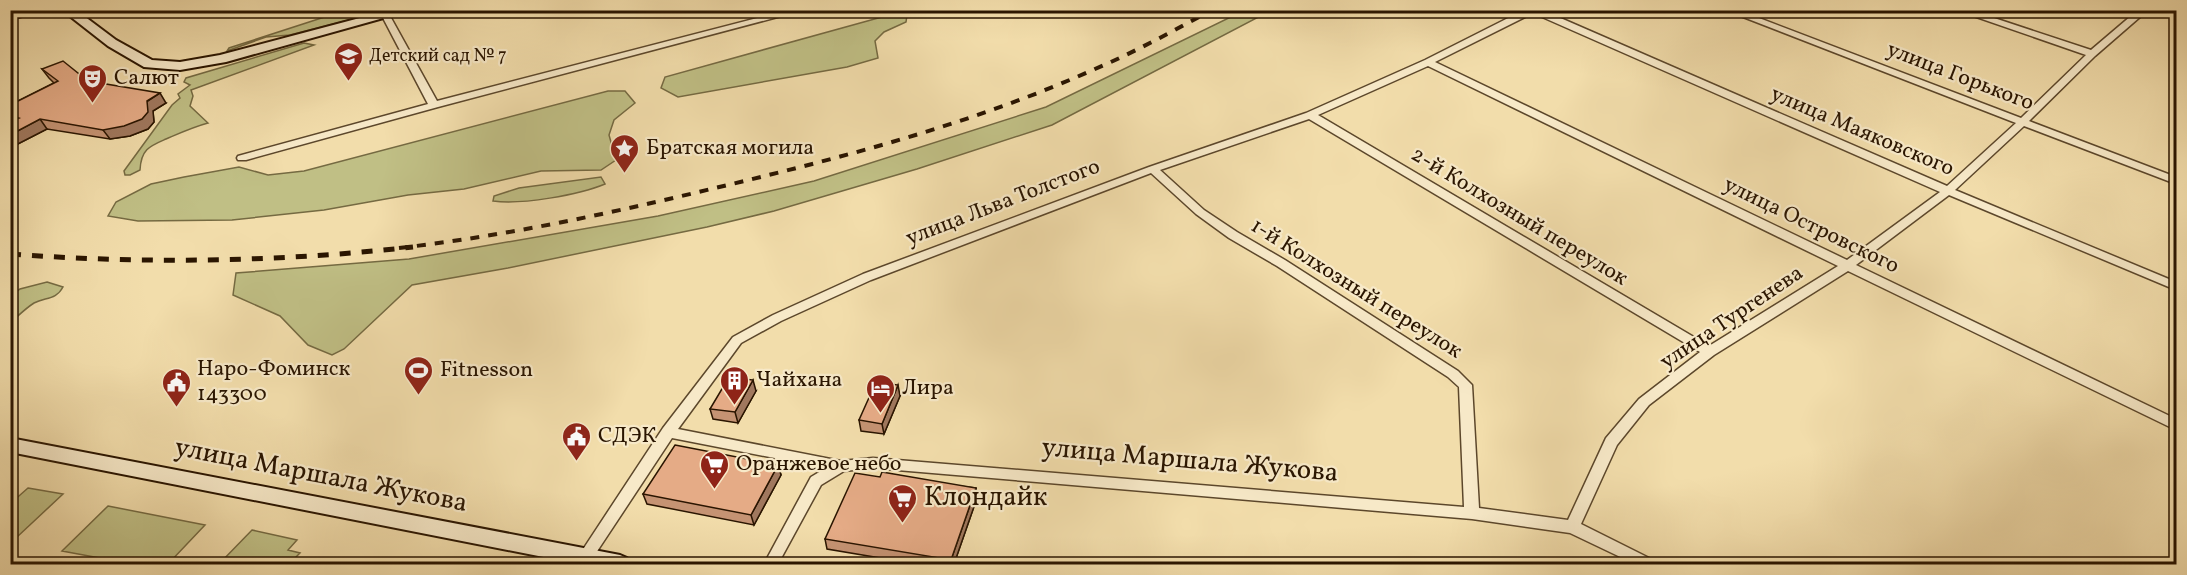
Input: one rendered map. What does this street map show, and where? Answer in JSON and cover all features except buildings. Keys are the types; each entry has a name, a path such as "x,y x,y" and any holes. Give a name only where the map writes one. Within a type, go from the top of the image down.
{"main road":[{"path":"10,15 30,10"},
{"path":"68,10 112,43 149,64 180,66 221,59 406,10"},
{"name":"улица Маршала Жукова","path":"10,445 620,564"}],"street":[{"path":"242,158 784,12 800,10"},
{"name":"улица Льва Толстого","path":"585,558 668,432 737,340 867,277 1153,169 1310,115 1428,62 1532,10"},
{"name":"улица Маяковского","path":"1532,10 1948,191 2176,286"},
{"name":"улица Горького","path":"1729,10 2176,181"},
{"path":"1960,10 2092,54"},
{"name":"улица Тургенева","path":"1572,526 1611,442 1644,402 1709,352 1848,266 1948,191 2023,123 2092,54 2144,10"},
{"path":"386,16 434,105"},
{"name":"улица Островского","path":"1428,62 2176,425"},
{"name":"2-й Колхозный переулок","path":"1310,115 1709,352"},
{"name":"1-й Колхозный переулок","path":"1153,169 1200,213 1224,230 1281,263 1453,374 1465,385 1472,513"},
{"path":"668,432 841,466"},
{"name":"улица Маршала Жукова","path":"771,564 816,481 841,466 873,463 1472,513 1572,526 1648,564"}],"shaded area":[{"path":"1245,10 1270,11 1052,125 917,169 774,211 508,268 412,285 344,349 332,355 308,345 280,316 233,295 236,273 409,259 658,216 814,181 1046,107"},
{"path":"343,11 380,12 290,35 266,37 227,51 229,48"},
{"path":"889,15 907,15 906,22 884,32 875,41 878,58 847,67 678,97 661,88 665,77"},
{"path":"304,43 314,45 191,90 193,96 190,106 208,123 151,146 142,157 140,170 125,175 124,171 172,105 180,98 178,94 190,85 184,82 186,78"},
{"path":"608,91 625,91 635,103 614,120 609,135 616,160 601,170 541,171 464,189 408,195 324,210 232,220 138,221 108,216 116,202 151,184 239,167 268,175 304,171"},
{"path":"601,177 605,184 566,195 519,202 493,201 494,196 519,188"},
{"path":"47,282 63,287 54,296 31,305 11,322 11,296 20,289"},
{"path":"28,488 63,494 16,538 11,536 11,503"},
{"path":"108,506 205,525 168,564 132,564 62,551"},
{"path":"252,530 297,540 288,550 300,553 289,564 219,564"}],"railway":[{"path":"399,248 517,231 633,207 809,165 906,138 1049,89 1125,56 1212,10"},
{"path":"10,254 111,259 212,260 312,256 413,247"}],"place":[{"name":"Детский сад № 7","path":"348,82"},
{"name":"Салют","path":"93,104"},
{"name":"Братская могила","path":"625,174"},
{"name":"Fitnesson","path":"419,396"},
{"name":"Чайхана","path":"735,406"},
{"name":"Наро-Фоминск 143300","path":"176,408"},
{"name":"Лира","path":"881,414"},
{"name":"СДЭК","path":"577,462"},
{"name":"Оранжевое небо","path":"715,490"},
{"name":"Клондайк","path":"903,524"}]}
